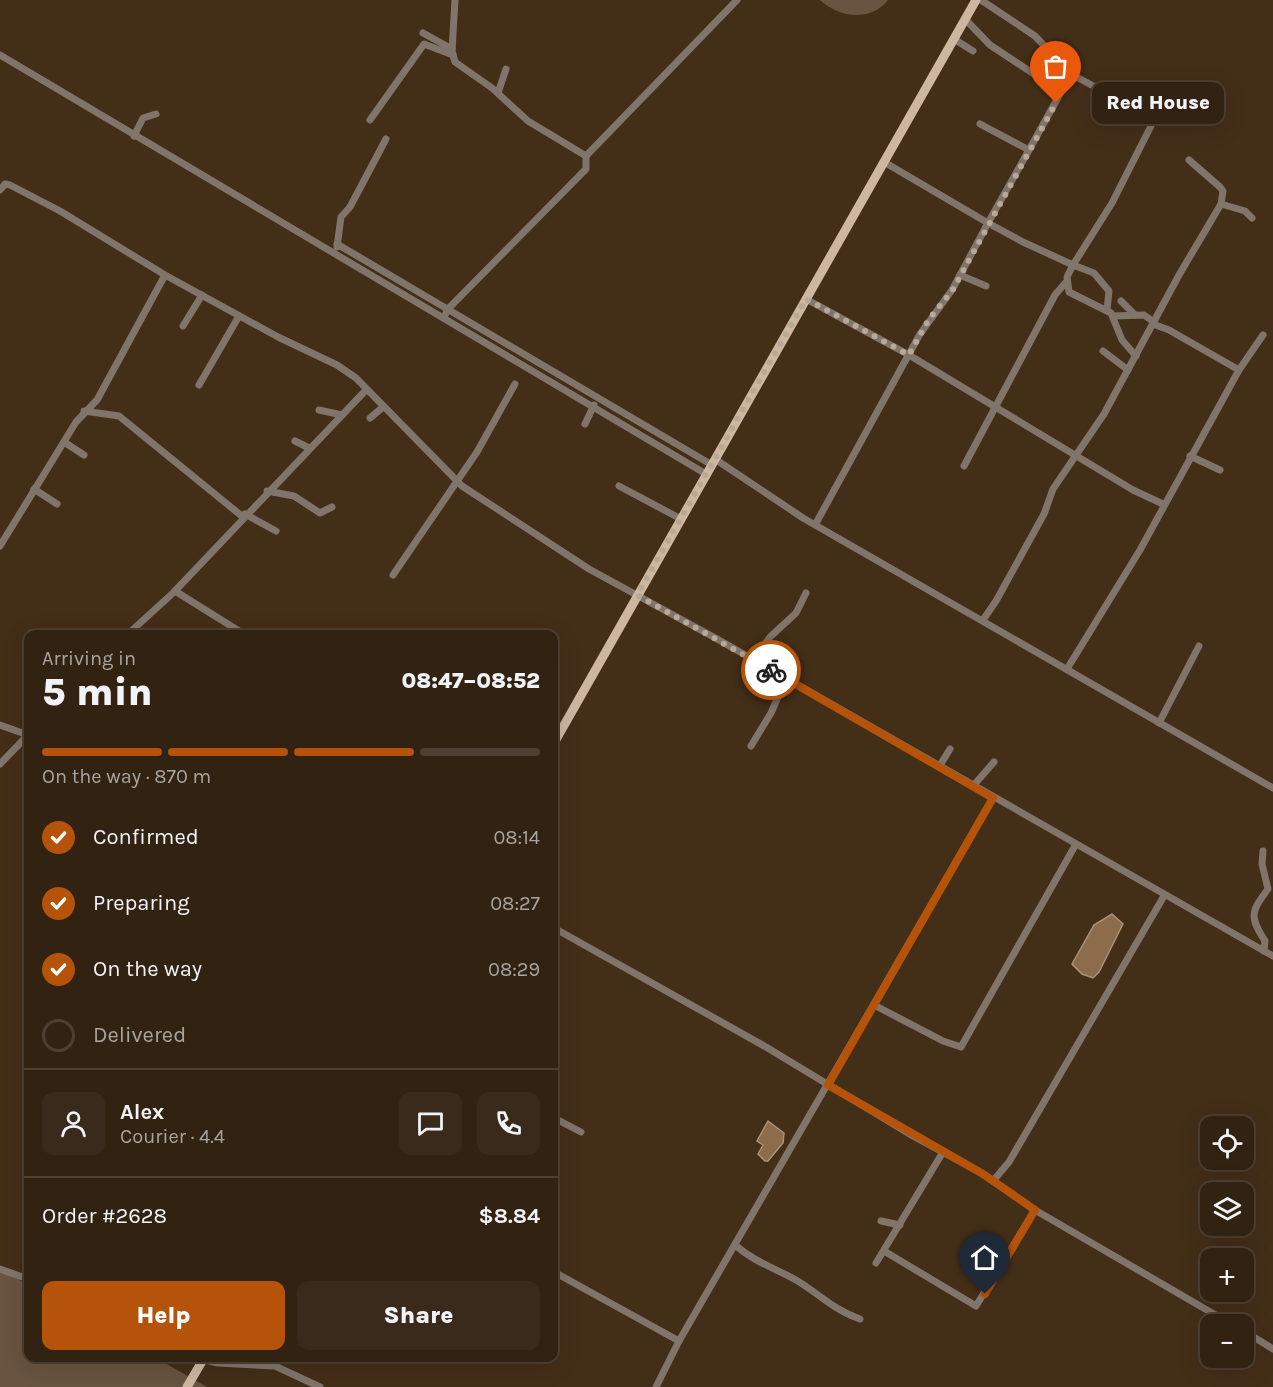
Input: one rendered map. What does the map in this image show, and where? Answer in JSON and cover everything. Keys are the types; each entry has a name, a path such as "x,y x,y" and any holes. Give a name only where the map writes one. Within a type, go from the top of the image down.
{"main road":[{"path":"558,736 976,0"},
{"path":"187,1387 199,1362"}],"street":[{"path":"455,0 452,52 455,62 498,93 528,121 586,156"},
{"path":"446,313 586,169 586,156 737,0"},
{"path":"964,466 1055,295 1067,281 1073,265 1112,203 1146,137 1152,119 1071,75 1035,36 981,0"},
{"path":"966,20 990,45 1037,76"},
{"path":"423,33 452,52"},
{"path":"954,39 973,51"},
{"path":"370,120 424,44 452,52"},
{"path":"0,55 1273,788"},
{"path":"498,93 506,69"},
{"path":"815,525 929,319 952,291 1071,75"},
{"path":"136,133 143,118 156,114"},
{"path":"980,124 1029,150"},
{"path":"336,249 341,217 350,207 386,139"},
{"path":"982,620 996,601 1044,514 1063,473 1078,455 1128,370 1221,204 1223,191 1189,160"},
{"path":"884,162 1023,242 1094,273 1109,291 1110,313 1122,340 1136,356"},
{"path":"0,190 4,184 60,211 165,275 239,316 338,365 472,493 589,569 754,660 1164,896 1273,956"},
{"path":"1221,204 1245,211 1252,218"},
{"path":"0,546 84,411 102,391 165,275"},
{"path":"960,275 986,286"},
{"path":"1067,281 1069,292 1110,313 1144,315 1154,323 1239,370"},
{"path":"183,326 202,295"},
{"path":"806,299 909,355 1133,490 1163,504"},
{"path":"1121,301 1135,315"},
{"path":"446,313 594,405 711,466"},
{"path":"199,385 239,316"},
{"path":"1067,669 1140,550 1190,456 1239,370 1263,334"},
{"path":"1103,351 1128,370"},
{"path":"393,575 477,452 515,384"},
{"path":"132,630 175,591 267,491 366,390"},
{"path":"585,424 594,405"},
{"path":"370,418 383,407"},
{"path":"319,410 342,416"},
{"path":"84,411 119,416 244,516 276,531"},
{"path":"295,441 309,448"},
{"path":"64,442 84,455"},
{"path":"1190,456 1220,470"},
{"path":"619,486 681,519"},
{"path":"34,489 57,504"},
{"path":"267,491 294,496 320,513 332,507"},
{"path":"175,591 237,630"},
{"path":"754,660 770,637 796,613 806,593"},
{"path":"1159,723 1198,646"},
{"path":"751,746 771,713 786,679"},
{"path":"0,725 24,734"},
{"path":"0,764 24,739"},
{"path":"939,767 950,749"},
{"path":"973,786 994,762"},
{"path":"656,1387 679,1341 993,798"},
{"path":"874,1005 943,1041 961,1047 1076,844"},
{"path":"1263,851 1262,864 1268,889 1253,914 1253,920 1265,941 1264,951"},
{"path":"993,1181 1009,1162 1164,896"},
{"path":"558,930 766,1047 993,1181 1035,1210 1214,1314"},
{"path":"558,1120 581,1132"},
{"path":"876,1263 943,1152"},
{"path":"884,1251 976,1306 1035,1210"},
{"path":"881,1221 900,1225"},
{"path":"735,1245 754,1261 795,1279 841,1313 860,1319"},
{"path":"0,1269 24,1278"},
{"path":"558,1274 679,1341"},
{"path":"1254,1337 1271,1348 1273,1338"},
{"path":"226,1362 252,1366 275,1366 320,1387"}],"shaded area":[{"path":"820,0 888,0 872,12 854,15 845,14 827,6"},
{"path":"1112,914 1123,924 1099,972 1093,978 1082,974 1072,964 1094,925"},
{"path":"768,1121 784,1133 783,1143 768,1161 765,1161 758,1154 763,1145 757,1141"},
{"path":"0,1268 24,1283 24,1362 163,1362 207,1387 0,1387"}],"way so far":[{"path":"771,670 637,595 806,299 909,355 929,319 952,291 1056,103"}],"place":[{"name":"Red House","path":"1056,103"}],"route":[{"path":"771,670 993,798 828,1085 913,1136 983,1174 1035,1210 985,1294"}]}
